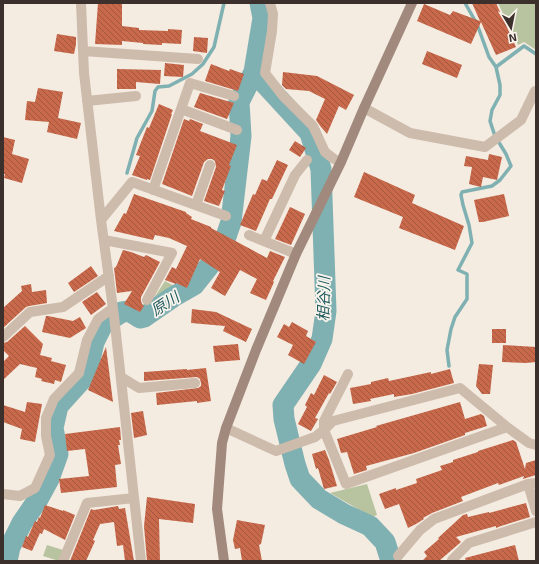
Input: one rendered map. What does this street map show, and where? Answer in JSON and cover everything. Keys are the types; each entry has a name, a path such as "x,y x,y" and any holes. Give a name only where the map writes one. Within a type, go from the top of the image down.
{"street":[{"path":"81,3 84,72 87,101 115,322 141,561"},
{"path":"270,3 273,14 272,31 265,73 282,96 313,126 324,152 341,162"},
{"path":"224,561 217,509 222,444 226,428 256,350 296,254 341,162 412,3"},
{"path":"83,51 198,59"},
{"path":"153,190 190,83 234,96"},
{"path":"364,108 410,133 485,147 521,120 536,91"},
{"path":"87,101 136,96"},
{"path":"181,109 237,130"},
{"path":"264,241 295,176 307,160"},
{"path":"196,205 210,165"},
{"path":"101,220 132,182 226,216"},
{"path":"249,235 296,254"},
{"path":"104,240 172,253 147,300"},
{"path":"3,337 30,312 63,307 109,276"},
{"path":"3,494 20,496 36,488 50,456 46,436 46,418 54,399 79,372 87,340 98,319 113,309"},
{"path":"348,374 324,421 324,430 346,484 508,427"},
{"path":"121,377 140,388 195,383"},
{"path":"226,428 276,451 315,437 333,421 460,388 508,427 530,443 536,445"},
{"path":"398,556 420,530 434,519 532,483 536,511"},
{"path":"63,561 87,503 134,498"},
{"path":"452,560 469,544 536,522"}],"green space":[{"path":"498,3 536,4 536,50 524,42 518,45"},
{"path":"165,281 178,288 148,307"},
{"path":"367,484 377,515 372,517 330,493"},
{"path":"47,545 63,550 59,561 43,556"}],"building":[{"path":"98,3 122,3 122,26 139,28 139,30 182,30 181,44 162,43 162,45 122,41 122,45 95,44"},
{"path":"472,3 496,3 516,47 496,55 481,22 471,44 417,21 424,4 450,15 453,11 480,21"},
{"path":"57,34 76,37 74,54 54,51"},
{"path":"194,37 208,38 207,53 193,51"},
{"path":"427,51 462,65 457,78 422,64"},
{"path":"165,63 184,65 183,77 164,76"},
{"path":"211,64 229,71 230,69 244,74 238,91 205,81"},
{"path":"117,69 161,70 160,84 136,82 136,89 117,89"},
{"path":"283,72 317,76 354,95 346,110 339,106 327,134 316,120 325,99 309,91 286,89 282,85"},
{"path":"38,88 63,92 58,118 81,123 77,139 47,132 49,122 25,120 27,101 35,102"},
{"path":"200,93 234,103 227,119 194,107"},
{"path":"159,104 173,110 150,180 147,180 132,175 140,156 136,155 147,127 149,128"},
{"path":"184,119 189,121 190,119 203,124 200,131 237,145 229,165 231,166 222,190 225,191 219,206 204,201 216,167 215,161 212,159 208,159 204,162 192,196 162,184"},
{"path":"3,137 15,140 12,154 29,159 22,183 4,178"},
{"path":"295,141 306,148 300,157 289,150"},
{"path":"489,154 502,157 497,180 483,177 481,187 469,184 472,167 464,166 466,156 488,160"},
{"path":"277,160 288,165 272,199 270,199 256,231 240,225 253,194 255,195 262,179 267,181"},
{"path":"364,172 415,195 412,203 464,226 455,250 399,228 403,217 354,197"},
{"path":"134,194 186,212 192,217 191,219 211,227 267,258 270,251 285,257 273,281 274,282 266,300 250,293 257,279 240,270 225,296 211,288 220,272 200,259 187,288 165,280 172,267 176,269 187,246 169,238 155,235 153,240 114,231 124,213 126,214"},
{"path":"504,194 509,216 479,222 474,200"},
{"path":"290,207 305,214 291,245 275,239"},
{"path":"123,250 144,257 146,255 160,262 141,297 142,304 144,306 140,312 124,304 132,291 117,293 114,268 116,267"},
{"path":"91,266 98,276 74,292 68,283"},
{"path":"31,284 32,292 46,290 47,303 26,307 3,328 3,308 22,291 21,286"},
{"path":"97,292 106,304 91,315 82,302"},
{"path":"192,309 216,312 252,329 246,342 223,331 225,326 191,323"},
{"path":"46,316 73,321 80,317 86,328 70,338 42,332"},
{"path":"292,322 308,331 306,336 316,342 304,364 288,355 293,345 277,337 284,324 289,327"},
{"path":"25,326 43,344 40,355 52,358 51,361 66,365 61,382 55,380 54,384 41,381 42,379 35,377 37,368 20,364 3,380 3,362 9,356 3,350 3,343 7,342"},
{"path":"492,329 506,329 506,343 492,343"},
{"path":"238,344 240,360 215,362 213,346"},
{"path":"503,345 536,347 536,362 502,362"},
{"path":"106,347 113,402 88,390"},
{"path":"479,364 493,365 490,394 482,394 476,386"},
{"path":"206,368 211,401 157,405 156,393 198,388 201,386 200,379 197,377 144,381 144,372"},
{"path":"450,369 454,383 412,394 394,397 394,394 370,399 371,401 353,404 350,388 371,384 371,382 388,378 389,381 431,372 431,374"},
{"path":"324,375 337,382 315,418 318,419 311,431 298,424 307,407 305,405 311,393 314,395"},
{"path":"27,402 42,404 35,442 20,439 22,429 3,422 3,405 25,412"},
{"path":"460,402 465,419 481,414 484,416 487,426 414,453 366,466 367,470 354,474 347,452 341,453 337,439 377,427 376,426"},
{"path":"143,411 147,435 134,438 131,413"},
{"path":"120,427 121,440 119,440 120,445 118,445 121,464 115,465 117,487 61,493 59,479 89,476 85,449 67,451 65,434"},
{"path":"513,440 516,442 525,469 526,463 536,460 536,475 523,479 524,476 499,485 498,483 461,497 463,501 432,513 408,528 399,504 385,509 379,494 417,483 416,479 442,470 440,466 453,462 453,460"},
{"path":"325,450 337,486 324,489 312,454"},
{"path":"147,497 195,504 193,523 159,519 160,561 147,561 144,526"},
{"path":"526,503 530,517 496,528 496,526 456,537 461,542 439,561 422,561 427,556 424,552 463,515 467,514 468,517 489,513"},
{"path":"45,505 75,515 65,540 44,529 42,534 40,533 32,551 22,547 26,536 28,537 35,521 37,522 39,517 40,518"},
{"path":"118,506 119,509 125,508 134,561 125,561 123,545 117,546 114,522 100,524 93,540 95,541 86,561 70,561 91,509 94,510"},
{"path":"237,520 265,525 261,544 259,545 262,561 242,561 240,548 235,549 233,540"},
{"path":"515,545 519,561 466,561 465,558"}],"waterway":[{"path":"127,173 137,138 152,111 155,91 158,87 169,86 192,74 203,64 214,47 224,3"},
{"name":"原川","path":"7,561 10,547 22,523 37,501 49,479 58,454 53,428 58,406 87,374 94,342 103,324 122,312 129,311 140,318 144,317 173,297 194,285 221,251 231,222 241,136 239,102 254,72 263,18 260,3"},
{"path":"465,3 477,24 489,57 496,67 524,46 536,54"},
{"path":"449,366 447,350 451,329 455,317 467,299 467,274 458,270 472,243 461,195 462,192 492,186 500,180 511,166 506,154 495,136 490,121 492,110 500,95 500,85 496,67"},
{"name":"相谷川","path":"254,72 310,133 321,169 326,311 322,339 311,364 283,405 284,419 295,464 300,479 319,499 344,514 370,526 385,542 391,561"}]}
